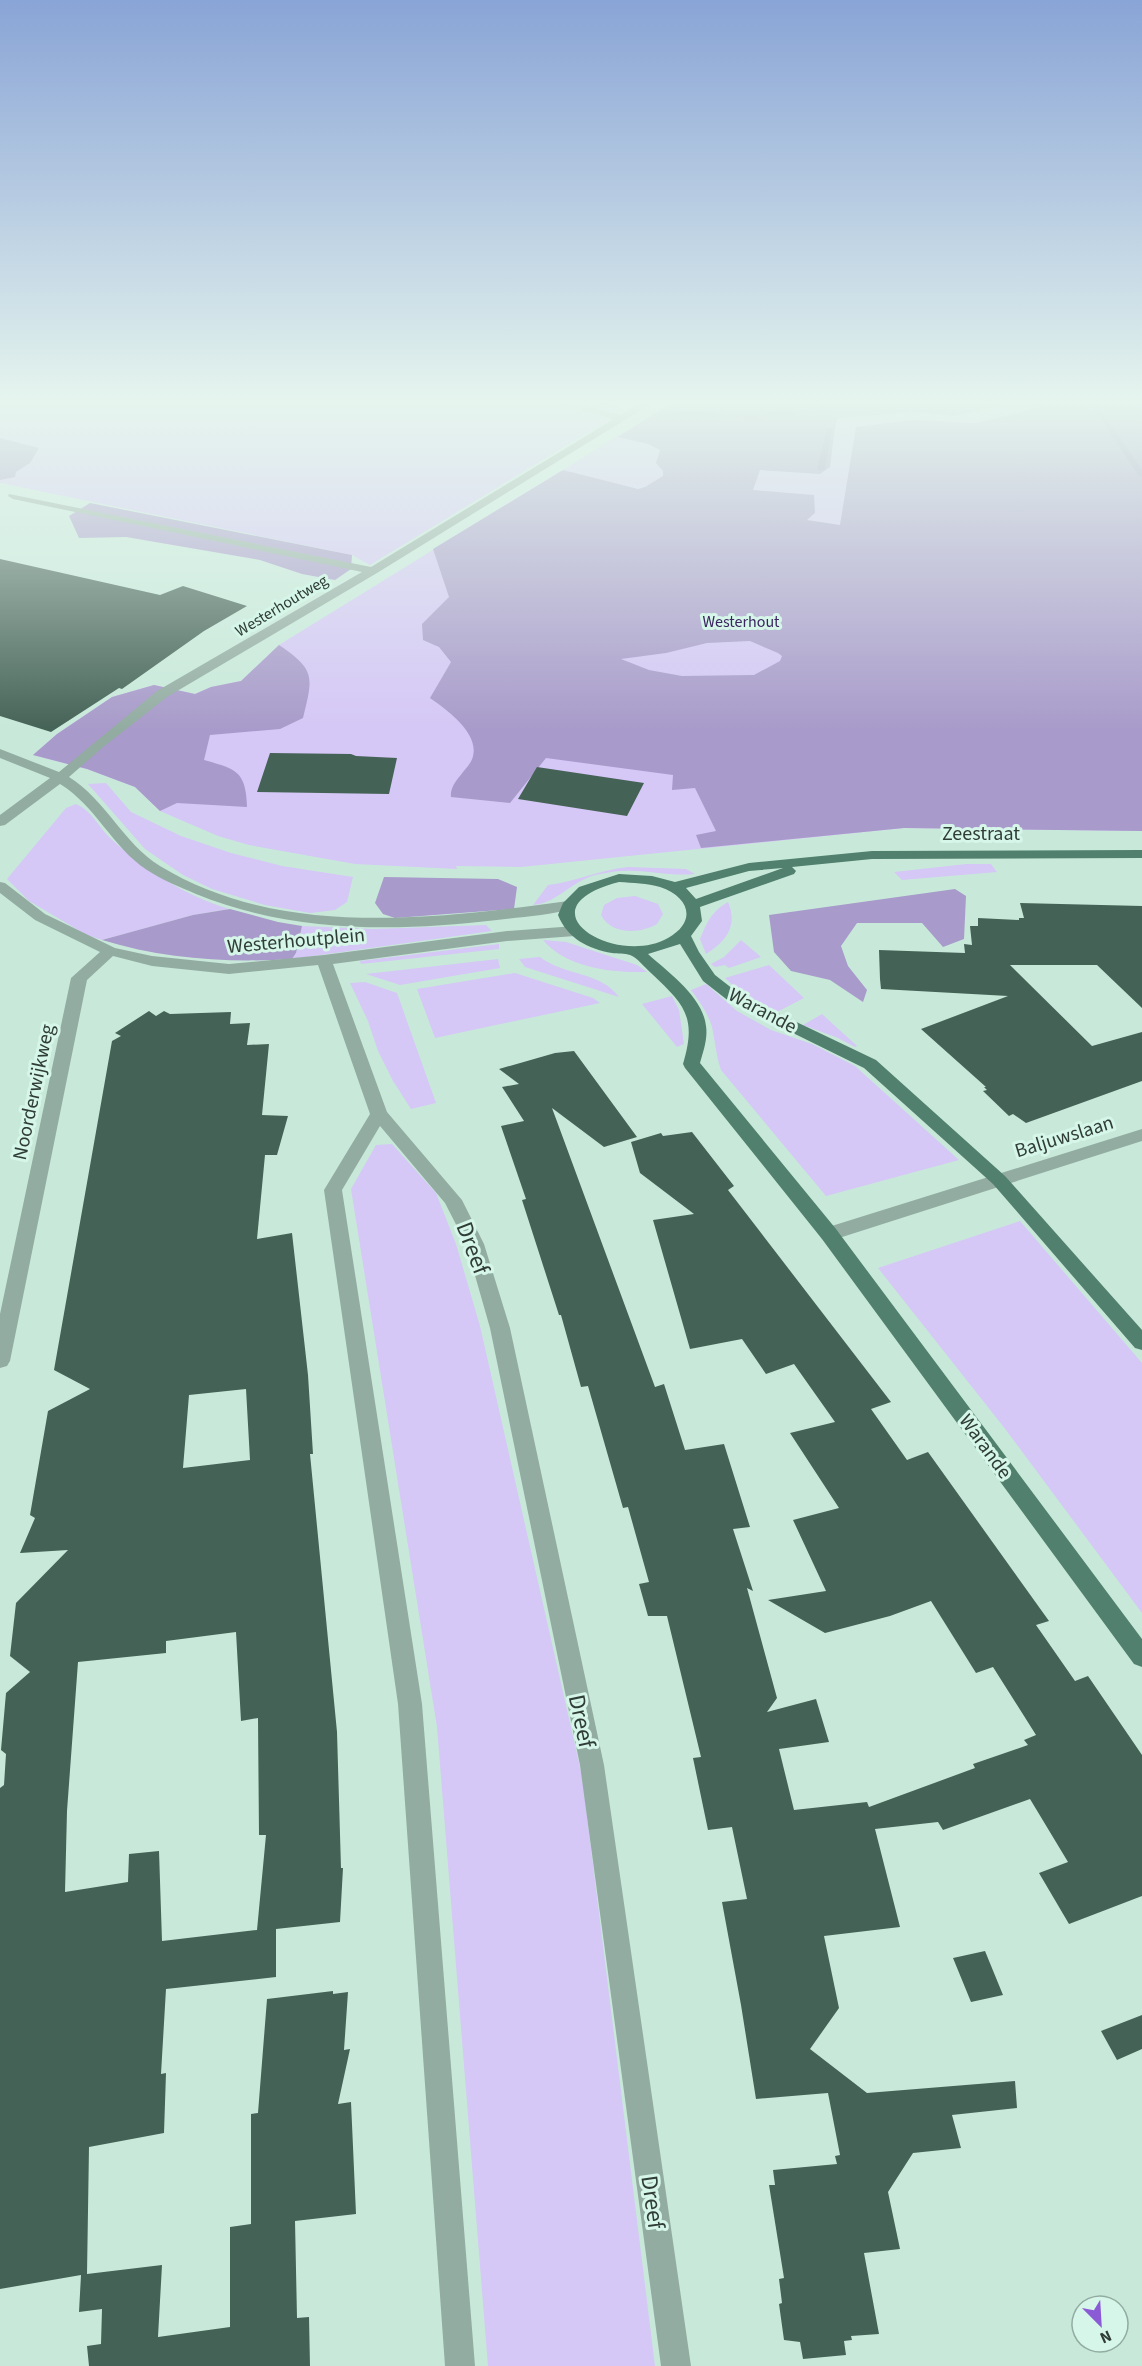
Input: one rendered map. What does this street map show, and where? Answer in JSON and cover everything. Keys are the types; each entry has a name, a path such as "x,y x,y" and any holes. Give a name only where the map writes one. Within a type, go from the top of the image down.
{"main road":[{"name":"Zeestraat","path":"673,887 749,867 900,854 1142,854"},
{"name":"Zeestraat","path":"693,905 744,885 820,861"},
{"path":"620,878 647,880 673,887 688,898 696,915 692,926 684,936 670,944 634,950 600,945 575,931 569,922 568,906 575,896 586,888 620,878"},
{"name":"Warande","path":"684,936 691,952 709,978 736,999 870,1064 999,1180 1142,1343"},
{"name":"Warande","path":"634,950 663,976 687,1004 697,1021 698,1042 691,1064 829,1234 1142,1657"}],"street":[{"path":"82,510 373,571"},
{"name":"Westerhoutweg","path":"0,822 162,694 242,649 472,510"},
{"name":"Westerhoutplein","path":"0,753 58,778 80,791 118,836 152,867 200,891 272,915 353,924 499,915 568,906"},
{"name":"Westerhoutplein","path":"1,888 40,917 110,951 152,961 229,969 324,960 507,936 575,931"},
{"name":"Noorderwijkweg","path":"0,1361 79,978 110,951"},
{"name":"Dreef","path":"324,960 380,1114 453,1200 475,1244 500,1328 592,1765 676,2366"},
{"path":"380,1114 333,1190 410,1704 460,2366"},
{"name":"Baljuwslaan","path":"999,1180 1142,1135"},
{"path":"829,1234 999,1180"}],"green space":[{"path":"78,510 127,510 352,555 351,569 335,580 302,574 260,560 126,537 79,538 69,516"},
{"path":"134,510 460,510 370,565 352,555"},
{"path":"496,510 815,510 807,520 840,525 842,510 1142,510 1142,831 904,828 701,848 696,835 716,831 695,788 672,790 673,775 546,758 510,803 451,797 453,786 470,764 474,747 467,731 460,723 430,698 451,662 439,647 423,640 422,624 449,597 433,549","holes":["750,641 782,656 780,661 754,675 682,676 649,670 621,659 666,653 707,643"]},
{"name":"Westerhout","path":"497,510 1107,510 1142,831 904,828 521,867 456,866 457,869 355,864 249,845 218,836 160,811 135,787 87,769 33,755 57,734 112,697 154,685 195,694 211,687 241,681 279,645"},
{"path":"279,645 300,661 309,676 309,693 303,718 280,729 210,735 204,760 237,773 244,786 247,807 177,803 160,811 135,787 87,769 33,755 57,734 112,697 154,685 195,694 211,687 241,681"},
{"path":"106,783 131,812 181,836 231,853 282,866 353,877 347,902 335,910 310,913 265,905 212,889 183,875 145,849 88,784"},
{"path":"76,804 91,815 122,849 150,871 180,889 229,909 193,915 102,940 85,934 29,901 7,879 66,808"},
{"path":"966,864 991,864 997,872 902,880 894,872"},
{"path":"628,867 686,869 695,874 617,871 599,874 580,881 555,898 533,905 548,885"},
{"path":"384,877 498,879 517,887 514,909 395,918 383,914 375,903"},
{"path":"955,889 966,896 964,939 943,947 922,923 857,923 841,946 848,966 867,990 863,1002 830,980 791,971 774,952 769,915"},
{"path":"635,896 658,904 663,914 657,924 642,930 626,931 612,926 601,915 604,905 617,898"},
{"path":"728,902 732,918 729,932 720,944 706,954 700,939 714,913"},
{"path":"230,909 302,926 296,953 292,959 196,958 149,952 102,940 193,915"},
{"path":"486,925 492,931 292,959 296,953 302,926 373,929"},
{"path":"543,940 566,942 637,965 647,972 605,970 577,963 564,957"},
{"path":"741,940 761,957 729,968 725,965 715,967 711,964 724,957"},
{"path":"499,944 499,949 361,964 360,961"},
{"path":"540,957 560,968 602,982 619,997 525,967 519,959"},
{"path":"498,959 500,968 400,985 366,974"},
{"path":"769,965 804,998 775,1013 744,996 725,978"},
{"path":"515,973 593,998 600,1003 435,1038 417,989"},
{"path":"365,982 397,993 436,1103 411,1109 393,1081 350,983"},
{"path":"706,984 737,1011 771,1030 812,1044 855,1066 959,1160 826,1196 721,1070 712,1027 703,1007 691,990"},
{"path":"672,996 679,1010 684,1044 677,1047 642,1004"},
{"path":"822,1014 857,1046 803,1025"},
{"path":"392,1144 436,1193 456,1244 480,1326 582,1776 655,2366 488,2366 437,1727 351,1189 376,1145"},
{"path":"1020,1221 1142,1363 1142,1613 1006,1430 878,1268"}],"building":[{"path":"0,559 160,595 183,586 247,606 204,631 122,689 119,688 51,732 0,716"},
{"path":"270,753 351,754 397,758 389,794 257,792"},
{"path":"537,767 644,783 627,816 518,799"},
{"path":"1020,903 1142,906 1142,1008 1097,965 1010,965 1092,1046 1142,1032 1142,1081 1026,1123 1013,1114 1009,1116 983,1091 987,1090 984,1087 986,1087 921,1029 1008,996 881,989 879,950 965,953 964,944 972,945 970,926 978,926 978,918 1019,920 1019,918 1024,918"},
{"path":"149,1011 156,1016 164,1011 170,1014 231,1012 230,1024 250,1023 247,1045 269,1044 262,1115 288,1116 277,1155 265,1155 257,1239 292,1233 308,1375 313,1454 310,1454 337,1732 341,1868 343,1868 340,1922 276,1929 276,1977 166,1989 161,2074 166,2073 164,2133 89,2147 87,2274 162,2265 158,2337 230,2327 230,2227 251,2224 251,2114 258,2113 267,1999 333,1991 333,1994 348,1992 344,2050 350,2049 338,2104 351,2102 356,2214 295,2221 297,2318 309,2317 310,2366 89,2366 87,2346 101,2344 102,2309 79,2312 81,2275 0,2289 0,1788 4,1785 6,1754 1,1750 6,1693 30,1672 10,1656 16,1603 68,1550 20,1553 35,1518 30,1515 48,1411 90,1389 54,1370 112,1041 121,1036 115,1033","holes":["246,1389 250,1460 183,1468 189,1395","236,1632 241,1721 258,1718 259,1835 266,1835 257,1930 162,1941 159,1851 129,1854 128,1882 65,1892 67,1811 78,1662 166,1653 166,1641"]},
{"path":"574,1051 637,1137 604,1147 552,1108 655,1387 664,1384 685,1450 724,1444 750,1527 733,1529 753,1591 747,1588 777,1698 767,1712 816,1699 829,1742 779,1749 794,1810 867,1802 869,1807 975,1768 973,1764 1028,1745 1024,1740 1036,1735 993,1667 976,1673 931,1601 890,1616 825,1633 768,1600 826,1591 793,1520 839,1508 790,1433 835,1422 794,1364 766,1374 742,1339 690,1349 653,1220 694,1214 640,1173 631,1142 661,1133 663,1136 692,1132 734,1186 728,1190 891,1402 871,1409 907,1460 928,1452 1049,1621 1036,1625 1075,1681 1088,1676 1142,1755 1142,1896 1069,1924 1039,1873 1068,1862 1030,1799 943,1830 938,1822 875,1829 900,1927 824,1936 839,2008 810,2049 867,2093 1015,2081 1017,2108 952,2115 961,2148 913,2153 888,2192 900,2249 864,2253 879,2334 851,2336 852,2340 844,2341 846,2355 803,2359 800,2342 784,2340 779,2304 782,2303 779,2279 784,2278 769,2185 775,2185 773,2170 837,2164 835,2156 840,2155 828,2093 756,2099 722,1902 747,1899 732,1827 708,1830 693,1758 701,1757 667,1616 648,1616 639,1584 649,1582 628,1507 623,1508 588,1386 581,1387 561,1315 559,1315 522,1200 526,1199 501,1126 524,1121 502,1087 519,1084 499,1069 555,1053"},
{"path":"985,1951 1003,1995 971,2002 953,1958"},
{"path":"1142,2015 1142,2049 1117,2060 1101,2031"}]}
